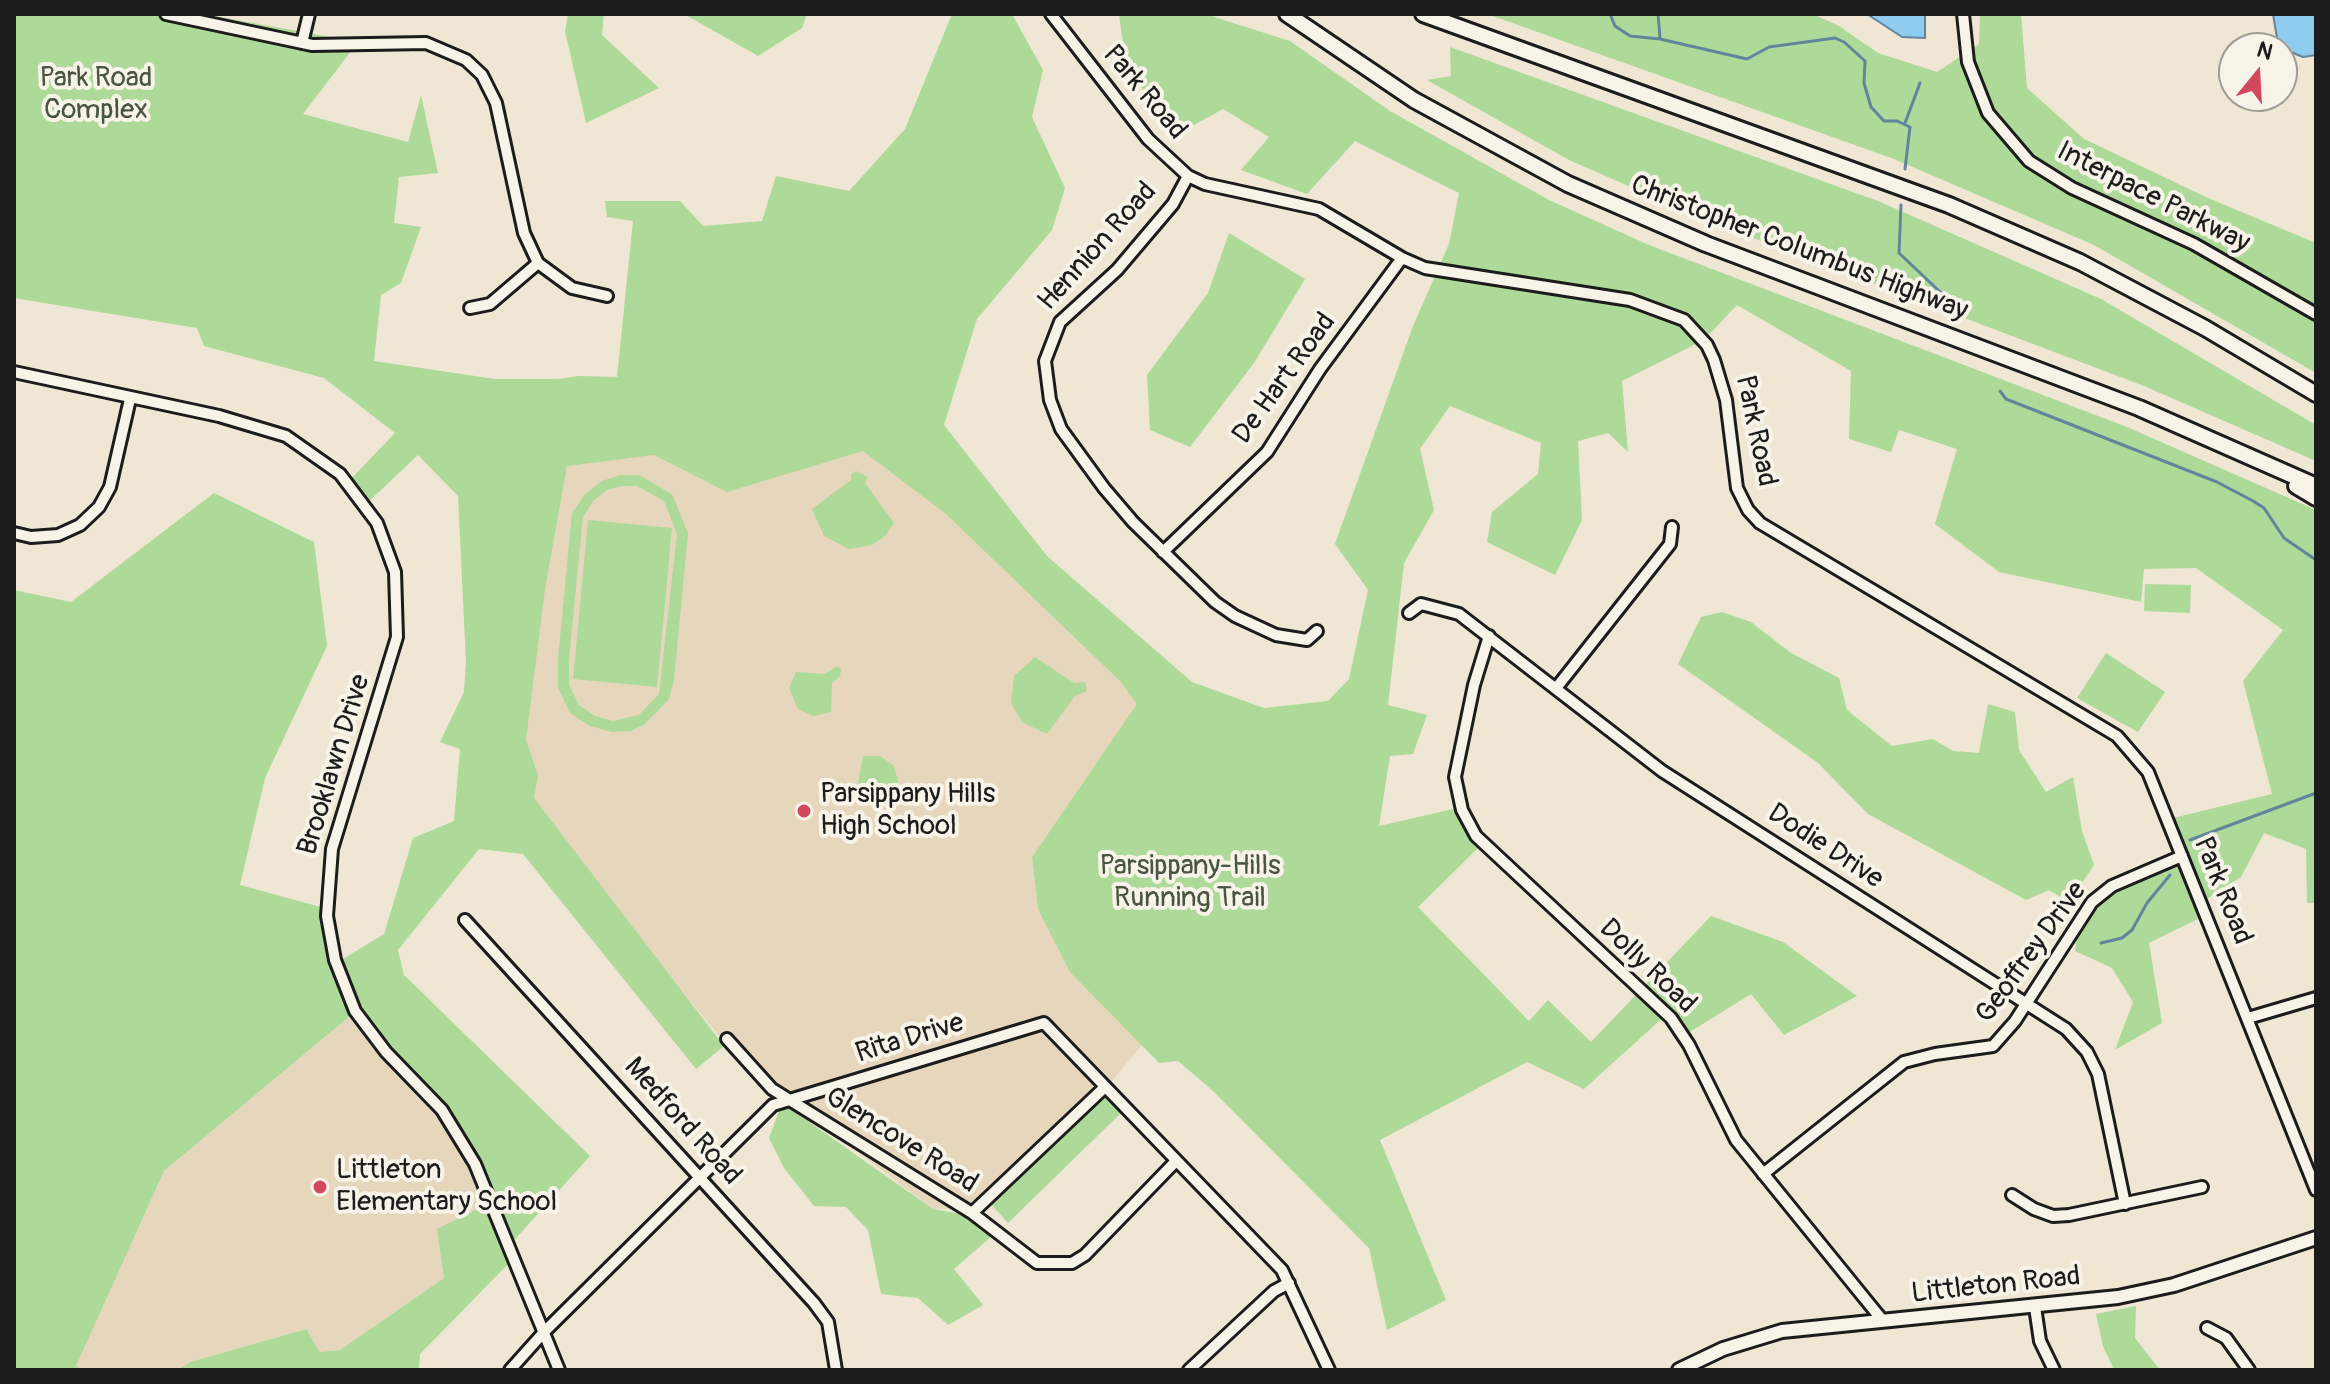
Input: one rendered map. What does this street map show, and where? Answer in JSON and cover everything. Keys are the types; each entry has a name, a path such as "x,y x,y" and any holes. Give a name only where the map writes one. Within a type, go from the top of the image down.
{"highway":[{"name":"Christopher Columbus Highway","path":"1287,14 1414,100 1568,184 1706,244 2082,385 2241,451 2316,486"},
{"path":"1423,14 1949,205 2080,262 2316,392"},
{"path":"2241,451 2316,498"}],"main road":[{"name":"Littleton Road","path":"1679,1370 1723,1349 1782,1331 2118,1297 2174,1285 2316,1238"}],"street":[{"path":"166,14 302,43 426,43 455,53 475,67 496,103 524,233 538,263 572,288 607,296"},
{"path":"302,43 309,14"},
{"name":"Park Road","path":"1051,14 1148,139 1188,176 1205,184 1319,209 1402,258 1445,273 1630,300 1671,312 1684,320 1707,345 1714,360 1726,400 1737,488 1748,510 1760,523 2117,736 2148,772 2316,1190"},
{"name":"Interpace Parkway","path":"1963,14 1968,62 1988,113 2029,161 2072,188 2194,244 2316,314"},
{"name":"Hennion Road","path":"1188,176 1173,204 1117,270 1060,322 1045,361 1050,400 1061,429 1104,488 1215,602 1257,628 1307,640 1317,631"},
{"name":"De Hart Road","path":"1163,552 1267,452 1320,369 1402,258"},
{"path":"470,308 490,304 538,263"},
{"name":"Brooklawn Drive","path":"14,372 265,428 304,445 355,490 386,544 398,592 397,637 332,849 327,916 332,946 355,1011 386,1052 442,1110 475,1164 559,1370"},
{"path":"14,533 31,537 58,535 80,525 99,507 110,487 130,399"},
{"path":"1557,687 1670,544 1672,527"},
{"name":"Dodie Drive","path":"1409,613 1421,604 1459,614 1662,771 2066,1029 2092,1063 2125,1204"},
{"name":"Dolly Road","path":"1489,636 1474,685 1455,777 1462,810 1476,836 1671,1018 1689,1045 1725,1124 1883,1321"},
{"name":"Geoffrey Drive","path":"1763,1174 1904,1062 1993,1046 2005,1035 2092,902 2112,886 2182,856"},
{"name":"Medford Road","path":"465,920 823,1313 835,1349 836,1370"},
{"path":"2248,1018 2316,998"},
{"name":"Rita Drive","path":"790,1100 1044,1023 1105,1087"},
{"path":"727,1039 772,1089 790,1100"},
{"path":"972,1213 1105,1087 1261,1246 1289,1283 1329,1370"},
{"name":"Glencove Road","path":"510,1370 544,1332 773,1105 790,1100 972,1213 1037,1263 1072,1263 1085,1255 1176,1161"},
{"path":"2012,1195 2034,1209 2053,1216 2202,1187"},
{"path":"1189,1370 1274,1291 1289,1283"},
{"path":"2035,1307 2040,1341 2054,1370"},
{"path":"2207,1328 2226,1338 2249,1370"}],"shaded area":[{"name":"Parsippany Hills High School","path":"579,376 617,378 918,433 1009,530 1138,704 1032,857 1038,909 1142,1045 1112,1081 980,1209 933,1209 858,1152 768,1096 661,965 509,766 544,423"},
{"name":"Littleton Elementary School","path":"356,1011 455,1127 490,1203 444,1278 340,1350 320,1352 305,1329 190,1362 178,1370 83,1370 75,1367 164,1171"}],"green space":[{"path":"14,14 204,14 358,42 303,114 408,142 421,95 438,173 399,177 394,223 421,227 401,283 381,295 374,361 495,379 557,379 617,377 633,221 607,217 605,201 680,201 703,226 762,221 776,176 849,191 905,129 952,14 1012,14 1043,70 1032,117 1065,188 1052,230 977,319 944,425 1047,556 1192,682 1264,708 1328,701 1349,679 1368,590 1335,544 1413,326 1449,244 1459,193 1355,141 1307,194 1241,170 1269,137 1223,109 1176,135 1126,66 1119,14 1205,14 1290,41 1390,111 1549,200 1649,245 2127,427 2316,510 2316,903 2307,903 2306,849 2264,833 2241,877 2202,902 2208,914 2149,943 2162,1023 2115,1050 2133,1002 2112,968 2075,951 2078,924 2113,885 2183,858 2169,819 2272,794 2243,681 2283,630 2196,568 2144,569 2141,602 1999,572 1935,524 1957,449 1899,430 1891,452 1849,439 1851,371 1737,305 1704,340 1622,381 1628,452 1608,433 1578,441 1582,520 1555,575 1487,542 1492,512 1538,474 1541,443 1450,406 1420,449 1434,510 1404,563 1388,705 1427,715 1413,754 1390,756 1379,826 1462,807 1483,843 1418,907 1529,1021 1548,1000 1591,1042 1711,916 1783,942 1857,996 1784,1035 1751,994 1685,1035 1667,1014 1584,1089 1527,1062 1380,1140 1446,1300 1387,1330 1369,1248 1212,1090 1178,1061 1159,1063 1070,972 1038,909 1032,857 1137,704 1120,681 946,514 863,451 727,492 654,455 567,466 545,589 526,740 538,775 534,798 724,1046 696,1069 523,854 479,849 398,950 404,975 590,1156 508,1247 513,1259 420,1354 419,1370 178,1370 190,1362 306,1329 320,1352 340,1350 444,1278 437,1229 490,1203 455,1127 356,1011 164,1171 76,1366 83,1370 14,1370 14,590 71,602 214,493 314,542 327,646 265,778 240,885 328,909 338,962 384,934 413,838 454,821 460,749 440,742 464,692 466,662 458,496 418,455 365,505 347,483 395,433 324,378 204,346 197,328 14,298"},
{"path":"568,14 604,14 602,35 659,88 586,123 565,31"},
{"path":"684,14 807,14 802,28 758,56"},
{"path":"1487,14 1813,14 1839,26 1878,53 1937,72 1979,44 1980,14 2021,14 2027,88 2084,139 2208,198 2316,243 2316,373 2094,245 1894,159"},
{"path":"1450,47 1878,201 2101,299 2316,425 2316,461 2144,386 1711,222 1569,160 1427,80 1451,76"},
{"path":"1229,233 1305,279 1254,363 1190,447 1150,430 1147,375 1208,293"},
{"path":"856,471 868,477 865,483 894,523 885,536 872,545 849,549 824,536 812,509 851,480 851,475"},
{"path":"620,475 639,475 672,494 688,533 674,680 669,699 645,724 631,731 612,732 590,726 570,713 558,688 572,513 585,494 602,481","holes":["637,486 664,501 677,534 659,694 639,715 613,721 595,716 579,705 569,685 583,517 593,501 607,490"]},
{"path":"588,520 672,528 657,687 573,679"},
{"path":"2145,584 2191,585 2190,613 2144,611"},
{"path":"1722,612 1751,622 1791,653 1839,678 1847,710 1892,746 1933,739 1953,751 1979,753 1988,704 2015,712 2019,750 2046,792 2073,777 2082,831 2094,865 2069,902 2049,890 2026,900 1868,814 1818,763 1678,664 1701,617"},
{"path":"2106,653 2165,692 2138,732 2077,698"},
{"path":"1035,657 1074,683 1085,682 1087,691 1075,696 1047,734 1022,722 1011,703 1014,676"},
{"path":"837,666 841,669 840,676 832,683 831,712 814,716 798,709 789,688 796,672 825,674"},
{"path":"863,756 880,756 894,766 898,781 893,796 865,792 857,800 851,795 852,787 858,784"},
{"path":"1104,1093 1122,1112 1008,1223 990,1203"},
{"path":"782,1103 933,1209 967,1215 992,1236 954,1269 983,1305 948,1325 918,1298 881,1294 868,1230 846,1207 814,1206 784,1168 769,1138"},
{"path":"2136,1306 2135,1338 2160,1370 2114,1370 2103,1346 2096,1314"}],"water":[{"path":"1867,14 1925,14 1925,38 1902,37"},
{"path":"2273,14 2316,14 2316,55 2298,55 2298,32 2276,32"}],"waterway":[{"path":"1610,14 1615,26 1630,36 1660,39 1747,59 1769,47 1835,38 1844,42 1865,61 1864,83 1871,107 1884,121 1897,121 1910,127 1905,169"},
{"path":"1658,14 1660,38"},
{"path":"1905,123 1920,83"},
{"path":"1901,205 1899,253 1957,308"},
{"path":"2000,391 2006,399 2217,482 2253,501 2264,508 2284,538 2316,560"},
{"path":"2190,840 2316,793"},
{"path":"2101,943 2122,938 2132,930 2147,903 2170,875"}],"place":[{"name":"Parsippany Hills High School","path":"804,811"},
{"name":"Littleton Elementary School","path":"320,1187"}],"park label":[{"name":"Park Road Complex","path":"96,95"},
{"name":"Parsippany-Hills Running Trail","path":"1190,883"}]}
